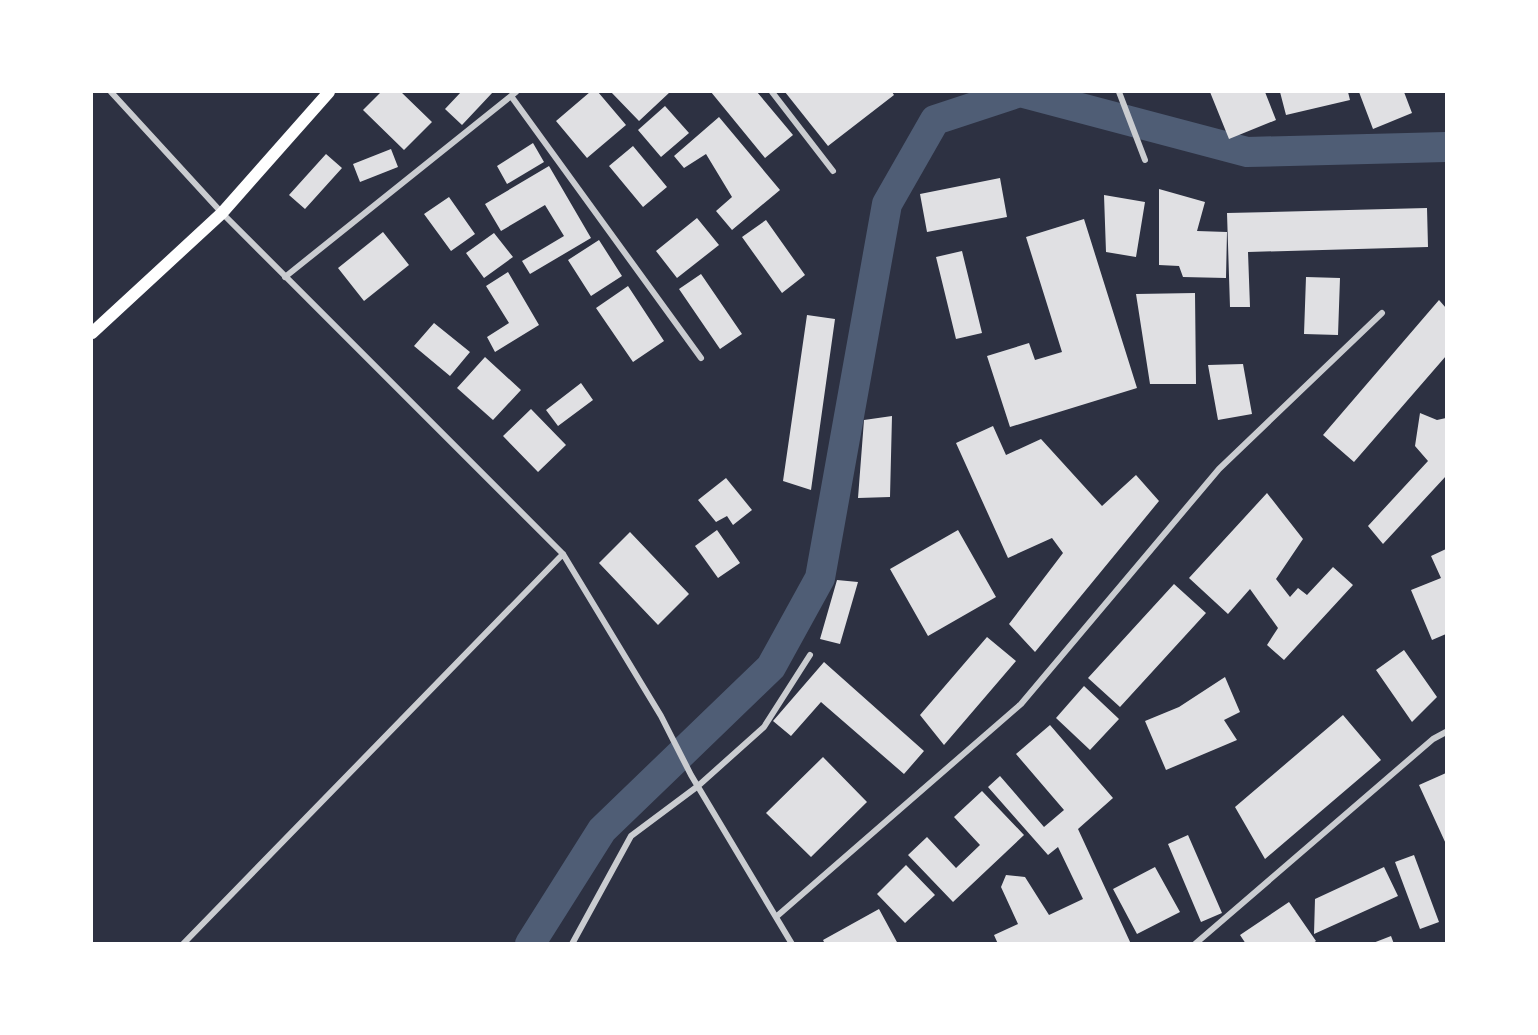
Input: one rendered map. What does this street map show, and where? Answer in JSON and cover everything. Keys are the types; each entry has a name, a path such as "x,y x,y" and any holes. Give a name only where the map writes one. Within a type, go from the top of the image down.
{"main road":[{"path":"92,333 222,213 329,92"}],"street":[{"path":"111,92 222,213 563,554 661,716 691,775 792,944"},
{"path":"772,92 833,171"},
{"path":"1119,92 1145,160"},
{"path":"285,277 513,94 701,358"},
{"path":"776,917 1021,704 1219,469 1382,313"},
{"path":"183,944 563,554"},
{"path":"572,944 631,836 698,786 764,727 810,655"},
{"path":"1195,944 1433,739 1446,732"}],"building":[{"path":"381,92 401,92 432,122 404,150 363,110"},
{"path":"461,92 493,92 462,125 445,109"},
{"path":"590,92 598,92 626,125 587,158 556,121"},
{"path":"611,92 670,92 639,121"},
{"path":"711,92 757,92 793,135 765,158"},
{"path":"785,92 892,92 894,95 828,146"},
{"path":"1210,92 1265,92 1276,120 1229,139"},
{"path":"1280,92 1348,92 1350,100 1286,115"},
{"path":"1359,92 1404,92 1412,113 1373,129"},
{"path":"665,106 689,133 661,157 638,130"},
{"path":"719,117 780,190 732,230 716,211 732,197 706,154 684,168 674,156"},
{"path":"533,143 544,162 507,184 497,166"},
{"path":"633,146 667,187 643,207 609,166"},
{"path":"391,149 398,167 360,182 353,164"},
{"path":"326,154 342,168 305,209 289,195"},
{"path":"549,166 591,238 530,274 522,261 564,236 545,205 501,231 485,204"},
{"path":"1000,178 1007,217 927,232 920,194"},
{"path":"1159,189 1205,202 1197,231 1227,232 1226,278 1183,277 1179,266 1159,265"},
{"path":"1104,195 1145,202 1136,257 1106,252"},
{"path":"449,197 475,234 451,251 424,214"},
{"path":"1427,208 1428,247 1248,252 1250,307 1230,307 1227,213"},
{"path":"697,218 719,245 677,278 656,251"},
{"path":"1084,219 1137,388 1010,427 987,356 1029,343 1035,360 1062,352 1026,237"},
{"path":"766,220 805,275 782,293 742,237"},
{"path":"383,232 409,265 364,301 338,268"},
{"path":"494,233 513,257 484,278 466,253"},
{"path":"599,240 622,276 591,296 568,260"},
{"path":"962,251 982,333 956,339 936,257"},
{"path":"508,272 539,325 495,352 487,337 509,323 486,286"},
{"path":"701,274 742,334 720,349 679,289"},
{"path":"1306,277 1340,278 1338,335 1304,334"},
{"path":"628,286 664,341 633,362 596,308"},
{"path":"1195,293 1196,384 1150,384 1136,294"},
{"path":"1439,300 1446,308 1446,356 1354,462 1323,435"},
{"path":"807,315 835,319 811,490 783,481"},
{"path":"434,323 470,352 450,376 414,346"},
{"path":"485,357 521,390 493,420 457,388"},
{"path":"1243,364 1252,414 1218,420 1208,365"},
{"path":"581,383 593,400 558,426 546,410"},
{"path":"531,409 566,445 538,472 503,436"},
{"path":"1420,413 1437,420 1446,418 1446,476 1383,544 1368,526 1428,461 1415,446"},
{"path":"892,416 890,497 858,498 864,420"},
{"path":"993,426 1006,455 1041,439 1102,506 1136,475 1159,501 1035,652 1009,624 1063,553 1052,538 1008,558 956,443"},
{"path":"726,478 752,510 733,525 727,516 716,522 698,500"},
{"path":"1267,493 1303,539 1276,579 1290,597 1298,588 1307,595 1333,567 1353,585 1284,660 1267,645 1278,628 1250,589 1228,614 1189,578"},
{"path":"717,530 740,563 718,578 695,546"},
{"path":"958,530 996,597 928,636 890,569"},
{"path":"630,532 689,594 658,625 599,563"},
{"path":"1446,549 1446,634 1432,640 1411,590 1441,578 1431,556"},
{"path":"837,580 858,582 840,644 820,639"},
{"path":"1174,584 1206,613 1120,707 1088,678"},
{"path":"987,637 1016,661 944,745 920,715"},
{"path":"1404,650 1437,697 1412,722 1376,670"},
{"path":"824,662 924,751 904,774 821,702 791,736 773,721"},
{"path":"1225,677 1240,712 1224,720 1237,740 1166,770 1145,721 1179,707"},
{"path":"1084,686 1119,719 1090,750 1056,718"},
{"path":"1343,715 1381,760 1265,859 1235,807"},
{"path":"1050,725 1113,798 1078,829 1131,944 998,944 994,935 1018,924 1001,887 1006,875 1025,877 1049,915 1083,899 1058,847 1048,855 988,787 1000,776 1044,827 1064,810 1016,754"},
{"path":"823,757 867,802 811,857 766,813"},
{"path":"1446,773 1446,844 1419,785"},
{"path":"982,791 1024,835 953,902 908,855 927,837 956,868 980,845 954,817"},
{"path":"1188,835 1222,913 1201,922 1168,844"},
{"path":"1414,855 1439,922 1420,929 1395,862"},
{"path":"906,865 935,895 905,923 877,894"},
{"path":"1155,867 1180,912 1137,934 1113,889"},
{"path":"1384,867 1398,896 1314,934 1315,899"},
{"path":"1289,902 1316,941 1312,944 1246,944 1240,935"},
{"path":"879,909 898,944 825,944 823,940"},
{"path":"1391,936 1394,944 1373,944 1373,943"}],"waterway":[{"path":"530,944 602,830 771,667 820,578 887,204 935,120 1020,92 1247,152 1446,147"}]}
